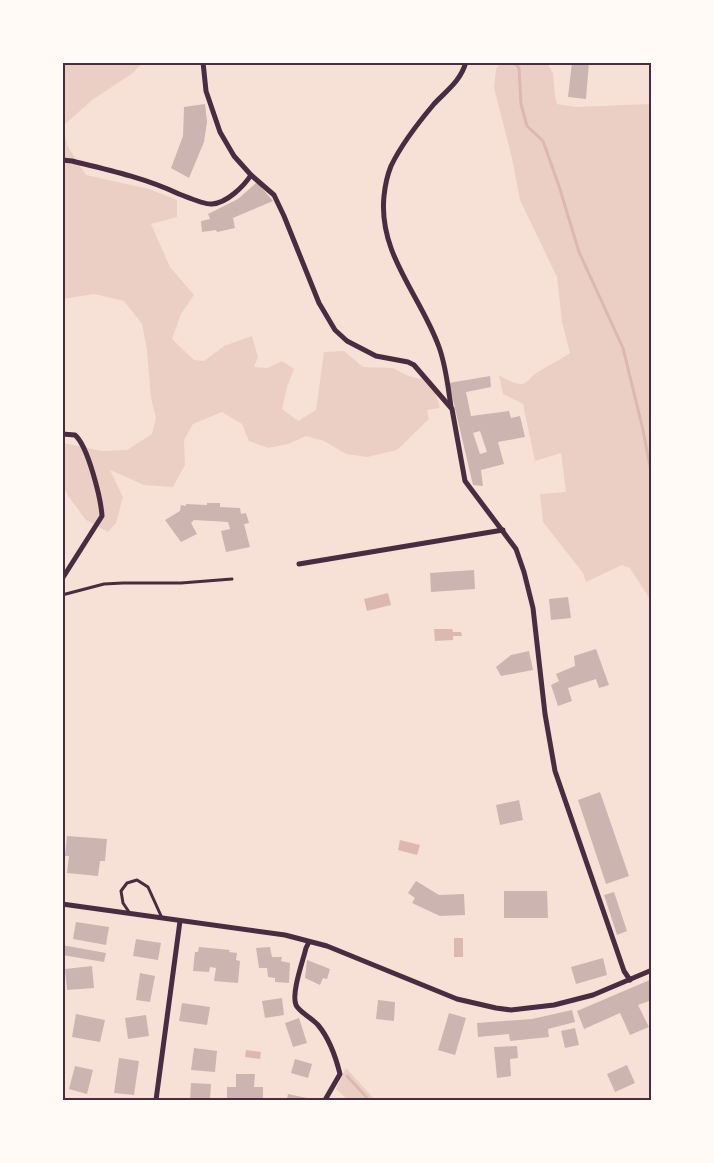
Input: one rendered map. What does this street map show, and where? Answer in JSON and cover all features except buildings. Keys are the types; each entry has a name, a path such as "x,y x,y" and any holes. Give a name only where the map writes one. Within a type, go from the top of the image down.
{"street":[{"path":"203,62 206,91 220,132 234,156 251,175 274,195 320,303 335,330 347,341 376,356 408,362 414,365 452,409"},
{"path":"466,62 459,79 415,126 390,168 385,184 383,202 384,225 389,244 439,346 444,362 465,482 516,548 524,572 533,608 545,714 555,771 624,971 630,980"},
{"path":"62,160 130,175 189,198 212,204 226,199 244,186 251,175"},
{"path":"62,434 75,435 82,445 94,478 102,516 62,579"},
{"path":"299,564 503,530"},
{"path":"62,904 276,934 334,949 457,998 511,1010 554,1005 593,995 652,970"},
{"path":"156,1100 180,921"},
{"path":"309,942 295,996 296,1004 301,1011 319,1026 338,1064 340,1074 325,1100"}],"lane":[{"path":"62,595 104,584 181,584 232,580"},
{"path":"129,913 123,903 121,890 127,883 138,880 148,887 162,918"}],"shaded area":[{"path":"63,62 142,63 133,73 92,100 63,126"},
{"path":"501,62 547,63 553,73 557,104 575,107 651,104 651,601 630,568 622,565 586,582 583,573 543,522 540,494 566,492 561,453 535,461 523,404 503,394 499,375 507,380 522,384 539,371 570,353 562,322 557,277 520,200 512,158 494,88 496,69"},
{"path":"63,126 67,145 86,175 149,189 177,200 177,217 151,224 170,267 194,295 181,314 172,339 194,360 204,361 224,346 252,336 258,357 254,367 267,368 282,361 294,369 287,387 282,409 298,421 316,410 324,352 344,351 363,367 393,368 408,376 432,381 440,408 427,410 429,419 397,450 367,457 346,454 324,441 306,436 288,444 268,448 249,441 242,424 222,412 193,424 184,440 185,465 173,487 144,485 110,470 123,497 116,523 108,532 86,520 68,496 63,485 63,443 102,451 127,450 152,434 156,418 151,398 147,350 142,324 124,301 94,294 63,299"},
{"path":"388,593 391,605 367,611 364,599"},
{"path":"434,629 452,629 453,632 461,632 462,636 453,636 453,640 435,641"},
{"path":"400,840 420,845 417,855 398,850"},
{"path":"454,938 463,938 463,957 454,957"},
{"path":"246,1050 261,1052 260,1059 245,1057"},
{"path":"346,1068 375,1100 348,1100 336,1089"}],"waterway":[{"path":"513,62 519,68 521,104 527,126 543,141 579,252 623,348 643,430 652,477"},
{"path":"347,1076 369,1100"}]}
